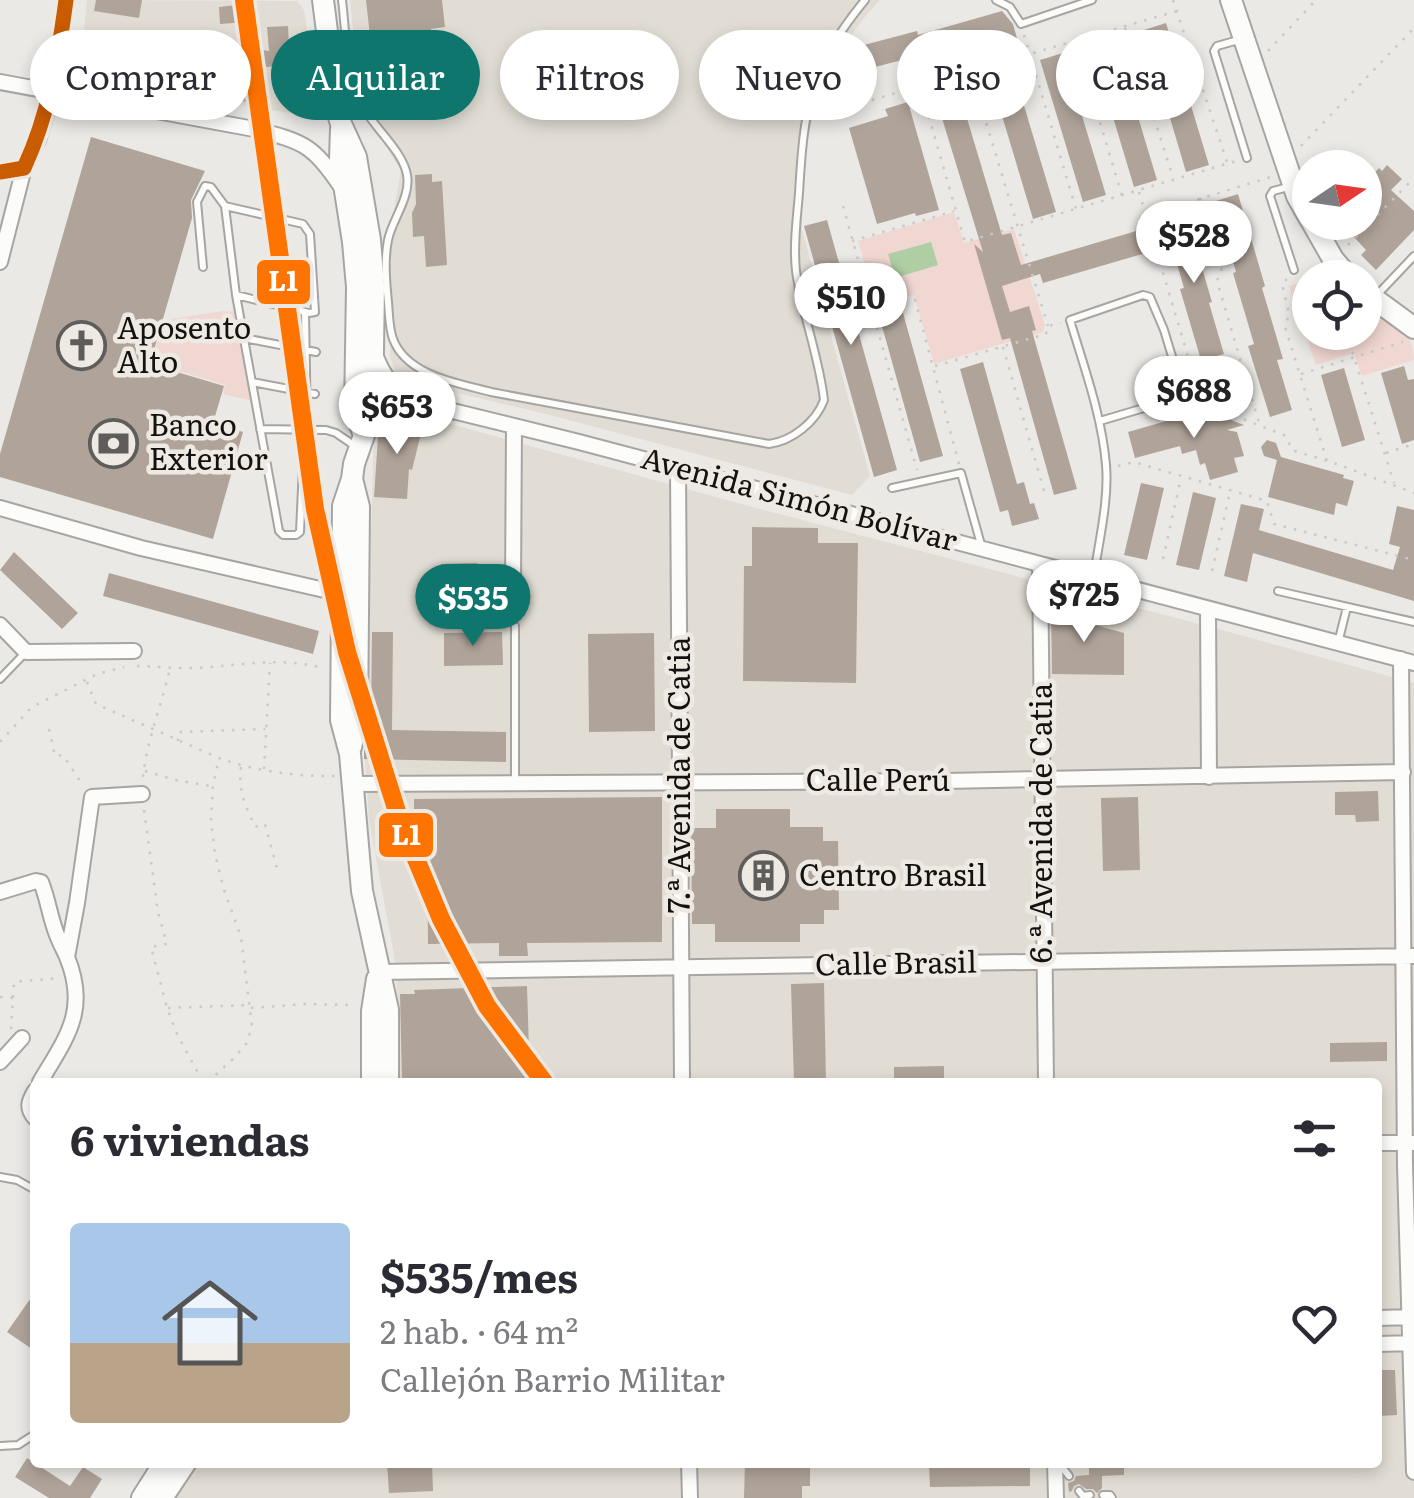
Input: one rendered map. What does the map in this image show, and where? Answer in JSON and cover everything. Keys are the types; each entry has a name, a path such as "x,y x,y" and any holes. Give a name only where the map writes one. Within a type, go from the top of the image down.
{"main road":[{"path":"323,0 341,124 340,160 354,242 356,412 361,441"},
{"path":"1231,0 1292,178"},
{"path":"341,124 356,157 374,286 372,412 343,506 341,720 352,771 362,891 388,1010 388,1078"},
{"path":"1322,240 1333,260"},
{"path":"1382,305 1414,328"},
{"path":"352,479 359,506 357,720 352,771"},
{"path":"372,1078 372,1011 378,972"},
{"path":"142,1498 162,1468"},
{"path":"162,1498 182,1468"}],"street":[{"path":"62,30 66,0"},
{"path":"0,82 30,88"},
{"path":"0,262 24,168 44,120"},
{"path":"209,120 295,140 324,160 346,192"},
{"path":"0,172 24,168"},
{"name":"Avenida Simón Bolívar","path":"373,347 390,385 416,402 1408,661"},
{"name":"Avenida Simón Bolívar","path":"372,412 416,402"},
{"path":"514,426 514,586"},
{"name":"7.ª Avenida de Catia","path":"678,468 682,1078"},
{"path":"0,508 140,548 342,594"},
{"name":"6.ª Avenida de Catia","path":"1040,564 1046,1078"},
{"path":"1208,610 1209,776"},
{"path":"2,632 26,652 134,651"},
{"path":"1408,661 1402,772 1410,956 1414,1472"},
{"name":"Calle Perú","path":"352,771 515,783 1042,780 1402,772"},
{"path":"67,957 92,798 142,794"},
{"path":"0,892 41,882 56,935 74,977 75,1013 69,1034 42,1078"},
{"name":"Calle Brasil","path":"378,972 1410,956"},
{"path":"5,1056 22,1038"},
{"path":"1382,1143 1410,1143"},
{"path":"1382,1318 1412,1317"},
{"path":"1382,1344 1412,1343"},
{"path":"688,1468 690,1498"},
{"path":"1056,1498 1057,1468"}],"lane":[{"path":"342,0 350,62 362,106 407,175 408,185 386,254 390,330 394,342 410,361 446,380 491,392 769,444 792,437 820,410 824,400 796,267 800,164 811,88 846,23 865,0"},
{"path":"996,0 1010,7 1022,24 1092,0"},
{"path":"1244,39 1217,46 1214,52 1247,158"},
{"path":"1290,173 1270,196 1292,264"},
{"path":"203,267 197,202 205,186 212,187 225,206 236,295 278,531 283,535 300,532 303,468"},
{"path":"225,206 307,226 310,234 313,313 236,295"},
{"path":"1382,284 1414,256"},
{"path":"1094,578 1106,468 1100,421 1070,320 1143,295 1150,297 1184,396 1100,421"},
{"path":"305,312 310,393 306,430"},
{"path":"244,338 316,352"},
{"path":"440,408 446,380"},
{"path":"252,382 310,393"},
{"path":"260,430 326,430 361,441"},
{"path":"892,488 961,473 983,549"},
{"path":"1278,591 1414,622"},
{"path":"1338,642 1346,607"},
{"path":"515,626 515,783"},
{"path":"0,679 26,652"},
{"path":"0,1177 30,1187"},
{"path":"0,1446 18,1445 30,1437"},
{"path":"1062,1468 1069,1476"},
{"path":"1079,1491 1090,1496"},
{"path":"1103,1495 1112,1498"}],"path":[{"path":"1173,0 1227,164"},
{"path":"1254,67 1316,0"},
{"path":"1111,30 1177,11"},
{"path":"1022,24 1023,30"},
{"path":"1125,26 1174,180"},
{"path":"1146,215 1290,173 1414,28"},
{"path":"1036,80 1076,209"},
{"path":"930,120 965,242 1247,158"},
{"path":"933,366 1046,334 1048,326 985,120"},
{"path":"1099,120 1122,196"},
{"path":"1333,260 1414,178"},
{"path":"1138,191 1202,403"},
{"path":"1200,198 1222,268 1217,281 1260,426"},
{"path":"842,206 920,481"},
{"path":"852,241 956,210"},
{"path":"1292,272 1282,284 1289,314 1285,327 1292,349"},
{"path":"872,312 915,300 961,473"},
{"path":"1300,374 1414,338"},
{"path":"1003,347 1044,491"},
{"path":"1292,350 1327,461"},
{"path":"1352,350 1395,486"},
{"path":"1184,396 1286,436 1292,450 1414,493"},
{"path":"1385,453 1414,444"},
{"path":"1106,468 1134,462 1231,490 1267,501 1274,524 1414,560"},
{"path":"1163,559 1182,476"},
{"path":"1212,572 1231,490"},
{"path":"264,769 270,661"},
{"path":"0,742 32,707 112,668 199,668 270,661 310,664 341,672"},
{"path":"170,668 162,705 157,710 142,794 158,912 167,944 151,947 177,1034 204,1078"},
{"path":"86,680 96,704 219,758 317,776 352,771"},
{"path":"49,729 55,756 63,755 92,798"},
{"path":"178,741 178,732 266,729"},
{"path":"210,1078 246,1044 252,1027 241,937 215,854 211,820 219,758"},
{"path":"242,765 242,794 254,827 264,824 278,872"},
{"path":"144,770 213,786"},
{"path":"5,1056 14,982 74,977"},
{"path":"0,997 13,998"},
{"path":"167,1008 350,1004 372,1011"}],"shaded area":[{"path":"87,0 297,1 304,10 307,30 271,30 271,110 251,107 251,30 84,30"},
{"path":"350,0 880,0 855,30 699,30 699,120 812,120 801,206 802,230 870,476 852,495 415,383 397,375 390,357 388,244 401,170 369,120 480,120 480,30 353,30"},
{"path":"954,212 964,243 1014,229 1045,325 1043,332 934,364 914,295 877,305 858,241"},
{"path":"931,242 938,265 895,278 888,254"},
{"path":"239,312 257,402 223,394 225,385 152,363 163,320"},
{"path":"1382,313 1405,332 1413,349 1414,360 1362,376 1354,353 1316,365 1311,350 1382,350"},
{"path":"400,410 1414,683 1414,1498 172,1498 194,1468 1382,1468 1382,1078 399,1078 394,955 369,820 365,757 374,428 384,417"}],"building":[{"path":"96,0 142,0 139,18 94,11"},
{"path":"366,0 442,0 445,27 369,30"},
{"path":"246,4 248,22 220,24 219,7"},
{"path":"1002,11 1015,30 936,30"},
{"path":"1166,23 1168,30 1144,30"},
{"path":"288,26 288,30 271,30 271,67 253,68 251,82 251,48 269,51 267,27"},
{"path":"897,36 897,61 877,66 877,42"},
{"path":"1056,55 1056,113 1040,60"},
{"path":"897,105 897,120 913,120 939,210 877,224 849,128 888,116 885,109"},
{"path":"943,120 968,120 1002,235 1011,233 1021,265 1143,229 1149,252 1043,283 1040,274 1002,286 1010,312 1029,306 1036,330 1032,331 1077,489 1054,495 1010,338 1002,340 974,244 983,252"},
{"path":"1003,120 1028,120 1056,212 1033,219"},
{"path":"1058,120 1083,120 1106,195 1083,202"},
{"path":"1114,120 1139,120 1157,180 1134,187"},
{"path":"1171,120 1195,120 1209,165 1186,172"},
{"path":"91,137 205,171 191,200 192,218 150,364 224,386 213,423 243,432 213,539 0,477 0,454"},
{"path":"1387,165 1402,179 1391,190 1414,211 1414,230 1382,264 1382,260 1366,260 1361,255 1366,250 1357,240 1382,240 1382,171"},
{"path":"432,174 432,182 442,181 447,265 426,267 424,236 413,237 412,213 416,204 415,175"},
{"path":"1238,194 1265,286 1262,288 1283,359 1277,360 1292,410 1270,417 1248,346 1254,344 1216,201"},
{"path":"1185,210 1224,354 1201,360 1163,216"},
{"path":"827,220 897,470 874,477 804,226"},
{"path":"903,313 943,456 920,462 880,319"},
{"path":"983,362 1017,484 1024,482 1039,519 1012,526 1008,510 1000,512 960,369"},
{"path":"1404,366 1408,380 1414,379 1414,440 1402,444 1381,373"},
{"path":"1344,368 1365,440 1342,447 1321,375"},
{"path":"1205,410 1244,425 1227,430 1237,432 1244,456 1234,458 1238,472 1210,480 1196,450 1182,454 1180,446 1135,458 1128,432"},
{"path":"396,416 424,421 412,470 409,469 407,499 374,497 381,428 391,431"},
{"path":"1267,440 1276,443 1281,457 1354,481 1347,506 1336,503 1334,515 1268,497 1277,460 1264,456 1261,447"},
{"path":"1141,483 1164,488 1147,560 1124,555"},
{"path":"1193,492 1216,498 1199,570 1176,565"},
{"path":"1241,504 1264,509 1259,530 1393,570 1400,547 1389,544 1397,506 1414,510 1414,601 1253,553 1247,582 1224,576"},
{"path":"752,527 818,528 818,543 858,543 856,683 743,681 744,566 752,566"},
{"path":"14,552 78,613 62,629 0,570"},
{"path":"477,563 478,597 442,598 441,564"},
{"path":"109,573 319,631 313,654 103,596"},
{"path":"1051,607 1091,608 1091,624 1124,633 1124,675 1052,674"},
{"path":"372,632 393,632 392,730 506,732 506,762 364,759 371,721"},
{"path":"502,632 503,665 444,666 444,633"},
{"path":"654,633 655,731 589,732 588,634"},
{"path":"1378,791 1379,821 1356,822 1355,815 1335,815 1335,792"},
{"path":"662,797 662,942 527,943 528,956 499,956 499,943 428,944 427,835 414,835 414,799"},
{"path":"1138,797 1140,870 1103,871 1101,798"},
{"name":"Centro Brasil","path":"716,809 790,809 790,827 823,827 823,841 838,841 839,910 824,910 824,924 800,924 800,942 715,942 715,924 692,924 691,828 716,828"},
{"path":"824,983 826,1078 794,1078 791,984"},
{"path":"527,986 530,1078 402,1078 400,994 415,994 414,990"},
{"path":"1387,1042 1387,1061 1330,1062 1330,1043"},
{"path":"944,1066 944,1078 894,1078 894,1067"},
{"path":"30,1299 30,1348 7,1332"},
{"path":"1382,1370 1395,1370 1397,1415 1382,1416"},
{"path":"27,1458 30,1468 42,1468 70,1486 82,1468 102,1479 90,1498 49,1498 15,1477"},
{"path":"387,1468 432,1468 433,1491 389,1493"},
{"path":"745,1468 810,1468 810,1486 802,1486 802,1498 744,1498"},
{"path":"929,1468 1030,1468 1030,1486 930,1487"},
{"path":"1089,1468 1124,1468 1124,1475 1102,1476 1102,1488 1097,1493 1079,1484 1069,1492 1068,1483 1076,1476 1089,1475"}],"transit line":[{"path":"0,172 24,168 33,148 51,86 66,0"},
{"name":"L1","path":"244,0 315,509 347,652 399,818 441,919 487,1006 541,1078"}],"place":[{"name":"Aposento Alto","path":"82,346"},
{"name":"Banco Exterior","path":"114,443"},
{"name":"Centro Brasil","path":"764,876"}]}
